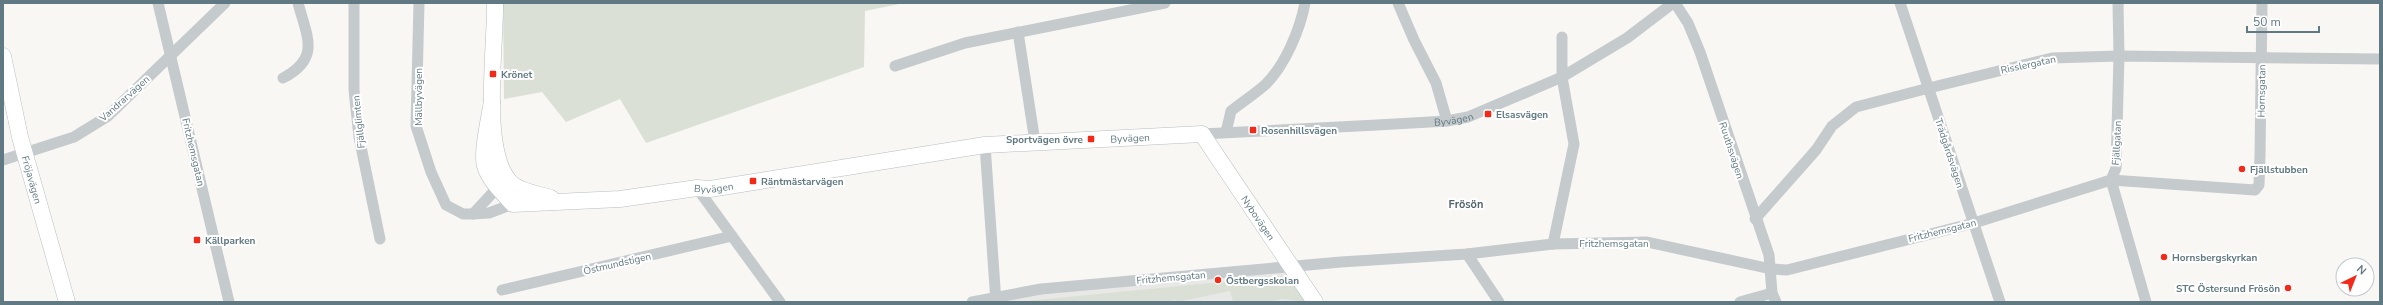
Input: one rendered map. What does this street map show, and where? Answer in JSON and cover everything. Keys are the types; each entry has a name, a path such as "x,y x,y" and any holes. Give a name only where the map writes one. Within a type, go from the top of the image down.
{"street":[{"name":"Fritzhemsgatan","path":"158,3 172,55 228,302"},
{"name":"Vandrarvägen","path":"3,160 74,137 108,116 225,3"},
{"path":"283,78 297,71 305,61 307,52 308,42 298,3"},
{"name":"Fjällglimten","path":"354,3 354,90 358,137 380,239"},
{"name":"Mällbyvägen","path":"419,3 416,126 431,172 446,204 463,214 489,213 513,204"},
{"path":"495,3 492,101 496,153 508,185 513,204"},
{"path":"895,66 965,43 1165,3"},
{"path":"1226,132 1231,111 1266,84 1276,72 1298,26 1305,3"},
{"path":"1398,3 1414,40 1436,83 1447,121"},
{"name":"Byvägen","path":"513,204 620,199 697,188 710,189 985,145 1447,121 1468,117 1562,77 1626,38 1674,3"},
{"name":"Ruuthsvägen","path":"1674,3 1688,23 1700,52 1755,219 1769,255 1774,297"},
{"name":"Trädgårdsvägen","path":"1900,3 2000,302"},
{"name":"Fjällgatan","path":"2111,180 2116,168 2119,56 2118,3"},
{"name":"Hornsgatan","path":"2259,179 2262,3"},
{"path":"1018,32 1035,142"},
{"path":"1553,244 1574,144 1562,77 1562,37"},
{"name":"Fröjavägen","path":"3,56 25,154 67,302"},
{"name":"Risslergatan","path":"1755,219 1816,150 1832,126 1856,107 1929,88 2052,58 2119,56 2380,59"},
{"name":"Nybovägen","path":"1202,134 1315,302"},
{"path":"985,145 996,299"},
{"name":"Fritzhemsgatan","path":"972,302 996,299 1041,289 1291,267 1467,254 1553,244 1647,242 1771,269 1787,270 1974,223 2111,180 2255,190 2259,185 2259,179"},
{"path":"2111,180 2146,302"},
{"path":"473,214 508,185"},
{"name":"Byvägen","path":"508,185 559,201"},
{"path":"697,188 780,302"},
{"name":"Östmundstigen","path":"502,290 732,236"},
{"path":"1467,254 1499,302"},
{"path":"1740,302 1774,297"}],"shaded area":[{"path":"503,3 904,3 865,11 864,67 646,143 620,99 566,122 542,92 504,99"},
{"name":"Östbergsskolan","path":"1291,267 1315,302 996,302 1018,294"},
{"path":"1290,276 1309,302 1282,299 1268,302 1233,302 1230,291 1177,302 1175,300 1164,302 1015,302"}],"place":[{"name":"Krönet","path":"493,74"},
{"name":"Elsasvägen","path":"1488,114"},
{"name":"Rosenhillsvägen","path":"1253,130"},
{"name":"Sportvägen övre","path":"1091,139"},
{"name":"Fjällstubben","path":"2242,169"},
{"name":"Räntmästarvägen","path":"753,181"},
{"name":"Källparken","path":"197,240"},
{"name":"Hornsbergskyrkan","path":"2164,257"},
{"name":"Östbergsskolan","path":"1218,280"},
{"name":"STC Östersund Frösön","path":"2288,288"}],"district":[{"name":"Frösön","path":"1466,204"}]}
